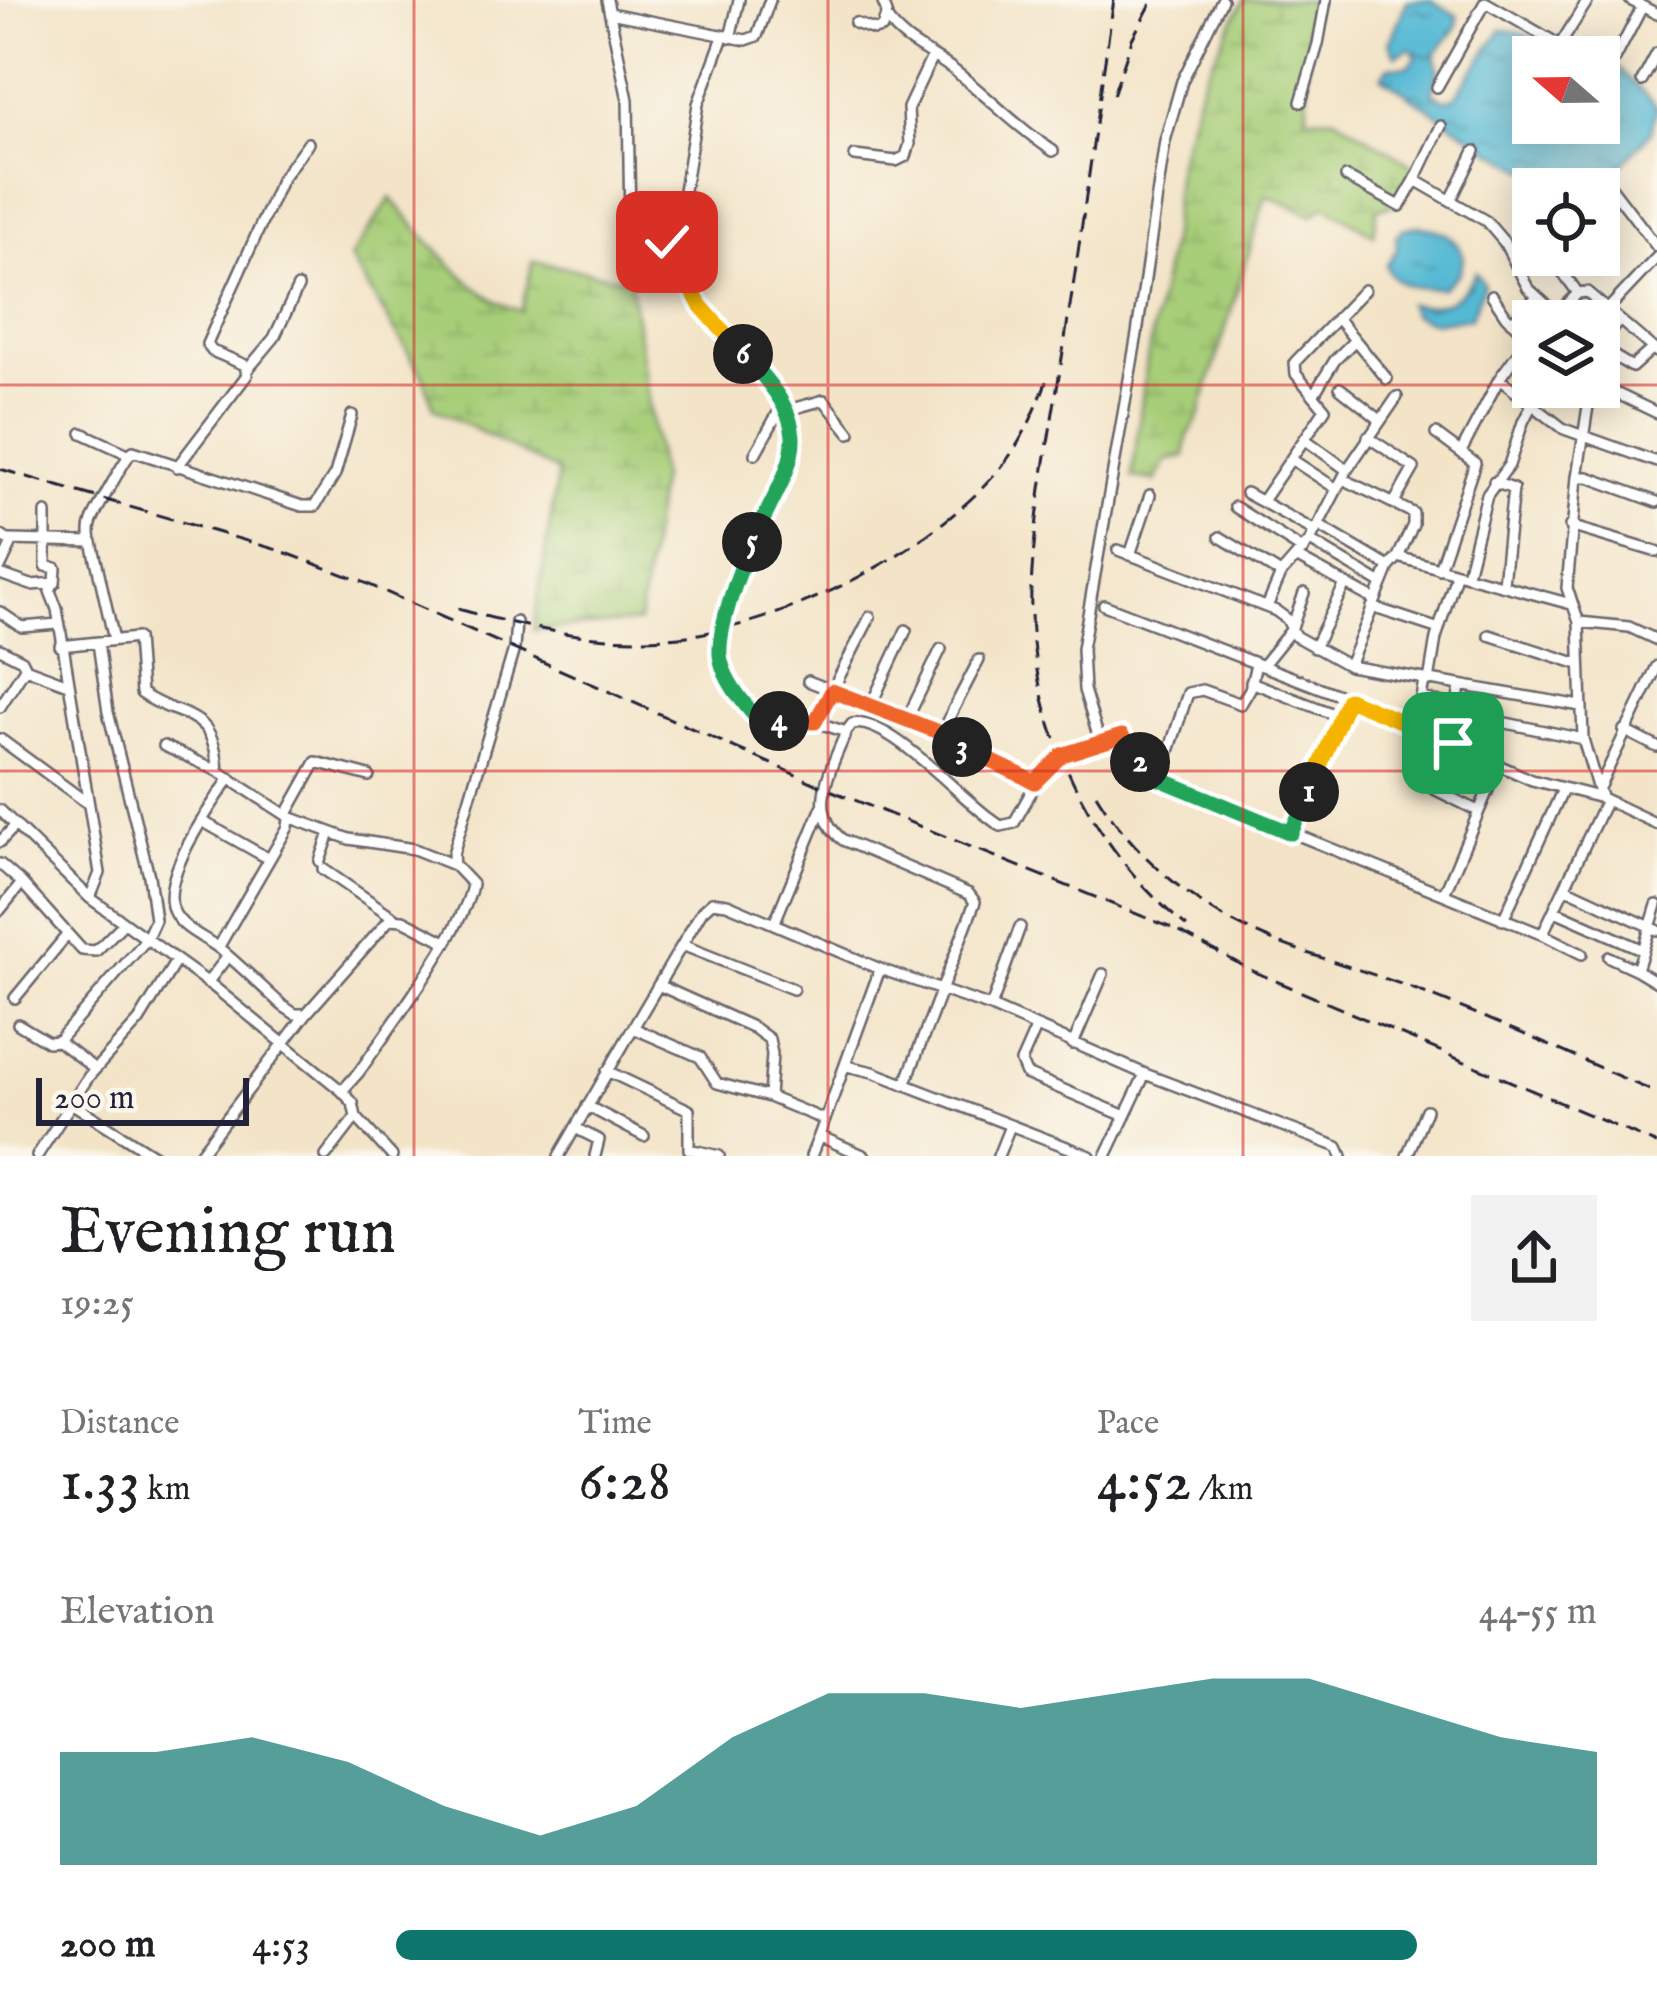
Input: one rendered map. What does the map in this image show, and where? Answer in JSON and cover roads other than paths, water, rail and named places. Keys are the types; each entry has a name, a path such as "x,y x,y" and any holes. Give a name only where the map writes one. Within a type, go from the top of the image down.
{"street":[{"path":"607,0 628,100 628,220 636,232 667,242 700,305 775,386 786,406 794,444 787,470 743,562 720,651 724,671 753,714 768,720 815,722 846,732"},
{"path":"667,242 681,209 698,104 739,0"},
{"path":"610,13 746,40 757,36 770,0"},
{"path":"882,0 887,19 903,38 952,69 1053,151"},
{"path":"1100,742 1084,690 1082,649 1165,141 1182,81 1222,0"},
{"path":"1300,101 1326,0"},
{"path":"1436,87 1485,2 1560,45 1588,0"},
{"path":"1630,0 1657,14"},
{"path":"1620,49 1642,7"},
{"path":"855,23 879,30 887,19"},
{"path":"1642,81 1657,53"},
{"path":"855,155 896,161 906,156 908,108 932,57"},
{"path":"1346,177 1400,206 1441,126"},
{"path":"248,369 207,344 282,178 308,143"},
{"path":"1452,198 1475,151"},
{"path":"1415,180 1452,198 1496,230 1520,276 1540,300"},
{"path":"1620,198 1657,245"},
{"path":"1616,300 1657,257"},
{"path":"1565,276 1578,293"},
{"path":"177,467 274,338 298,287"},
{"path":"1262,501 1325,409 1296,374 1294,362 1364,290"},
{"path":"1573,300 1578,293 1587,292 1596,300"},
{"path":"1492,295 1511,322 1538,298"},
{"path":"1337,318 1387,379"},
{"path":"1620,322 1654,350 1637,367 1620,359"},
{"path":"1314,394 1335,360 1355,340"},
{"path":"1462,450 1512,363"},
{"path":"1499,379 1512,390"},
{"path":"1340,388 1379,418"},
{"path":"1267,608 1281,574 1308,541 1379,418 1397,397"},
{"path":"1620,397 1657,413"},
{"path":"755,454 786,406 827,401 850,433"},
{"path":"1416,728 1438,629 1487,495 1509,465 1530,408"},
{"path":"1534,408 1583,436 1657,462"},
{"path":"1590,408 1570,526 1567,588 1580,622 1583,740 1602,796"},
{"path":"82,433 128,454 136,452 302,506 315,506 335,474 352,415"},
{"path":"1436,434 1473,458 1474,469 1439,569"},
{"path":"1368,437 1414,468 1394,503"},
{"path":"1306,440 1342,480"},
{"path":"114,640 91,542 91,523 128,454"},
{"path":"1291,459 1394,503 1415,517 1349,666"},
{"path":"1577,477 1657,502"},
{"path":"1494,482 1510,485 1514,495 1503,583"},
{"path":"1246,493 1308,541 1345,584 1374,604 1438,629"},
{"path":"1130,554 1150,495"},
{"path":"1234,507 1308,541 1382,584"},
{"path":"46,513 46,566 56,570 50,591 100,874 90,898"},
{"path":"1570,526 1657,552"},
{"path":"5,537 91,542"},
{"path":"5,537 11,545 0,571 31,585 53,584"},
{"path":"1220,537 1281,574"},
{"path":"1308,541 1389,567"},
{"path":"1118,550 1267,608 1287,619 1291,630 1314,648 1349,666 1581,706"},
{"path":"1398,557 1571,604"},
{"path":"1314,648 1345,584"},
{"path":"1160,779 1188,693 1202,690 1240,704 1259,665 1291,630 1304,593"},
{"path":"1104,605 1563,789 1602,796 1657,824"},
{"path":"0,612 22,627 58,624"},
{"path":"815,722 870,617"},
{"path":"454,865 453,854 514,649 516,622"},
{"path":"1580,622 1629,627 1657,640"},
{"path":"871,705 906,630"},
{"path":"1489,635 1579,664"},
{"path":"60,646 138,640 141,693 190,715 208,730 217,751 218,771"},
{"path":"58,1041 146,940 155,920 108,712 98,643"},
{"path":"0,649 22,660 26,668 68,684"},
{"path":"907,718 941,650"},
{"path":"941,733 979,660"},
{"path":"1546,936 1544,931 1566,888 1624,730 1657,667"},
{"path":"0,707 26,668"},
{"path":"808,682 907,718 941,733 978,758 1035,782"},
{"path":"1251,682 1341,717"},
{"path":"1460,685 1450,742 1430,783 1478,812"},
{"path":"1642,694 1657,700"},
{"path":"1421,698 1457,706"},
{"path":"1291,833 1348,699"},
{"path":"1506,723 1583,740"},
{"path":"905,1085 976,908 974,898 843,840 825,820 824,788 852,724 869,724 929,764 1001,826 1019,816 1035,782 1062,755 1122,736 1144,768 1160,779 1582,954"},
{"path":"1624,730 1657,747"},
{"path":"0,739 86,802"},
{"path":"164,746 218,771 288,815 330,833 414,849 454,865 470,879 472,889 446,942 342,1090"},
{"path":"207,983 316,762 368,776"},
{"path":"1444,894 1499,764"},
{"path":"230,778 202,821 172,886 171,904 177,917 283,1006 295,1014 306,1014"},
{"path":"1503,920 1563,789"},
{"path":"774,924 823,806"},
{"path":"0,810 90,898 342,1090 353,1103 356,1117 392,1156"},
{"path":"202,821 269,860"},
{"path":"0,842 16,826"},
{"path":"330,833 321,865 397,919 446,942"},
{"path":"0,864 67,935 90,952 123,924"},
{"path":"0,910 22,883"},
{"path":"151,892 172,886"},
{"path":"1566,888 1654,929"},
{"path":"559,1156 702,910 712,902 727,904 880,969 991,1006 1145,1074 1338,1147 1342,1156"},
{"path":"1637,970 1654,929 1657,905"},
{"path":"1556,910 1643,950"},
{"path":"198,1156 280,1044 383,925 397,919"},
{"path":"991,1006 1019,927"},
{"path":"14,998 67,935"},
{"path":"682,945 793,988"},
{"path":"1609,957 1657,982"},
{"path":"38,1156 95,1069 140,1022 176,961"},
{"path":"811,1156 880,969"},
{"path":"1072,1044 1103,974"},
{"path":"658,985 765,1035 772,1054 770,1096"},
{"path":"18,1024 48,1042 58,1041 95,1069"},
{"path":"633,1028 700,1057 717,1083 770,1096 825,1120"},
{"path":"1036,1028 1021,1062 1026,1073 1125,1116"},
{"path":"847,1066 1090,1156"},
{"path":"607,1072 689,1109 689,1149 719,1156"},
{"path":"1106,1156 1145,1074"},
{"path":"71,1102 155,1156"},
{"path":"587,1106 644,1136"},
{"path":"1410,1155 1426,1110"},
{"path":"326,1156 356,1117"},
{"path":"998,1156 1010,1126"},
{"path":"574,1128 598,1140 596,1156"},
{"path":"819,1136 865,1156"}],"water":[{"path":"1431,0 1458,16 1457,27 1435,55 1439,70 1432,93 1444,99 1454,98 1501,30 1528,36 1512,36 1512,144 1620,144 1620,70 1657,107 1651,132 1620,168 1523,168 1382,77 1388,67 1409,66 1417,56 1410,48 1396,55 1389,43 1407,1"},
{"path":"1418,226 1447,234 1464,257 1459,273 1443,288 1403,284 1386,266 1397,249 1396,236"},
{"path":"1476,272 1484,285 1470,318 1432,322 1412,314 1408,304 1430,306 1448,301 1464,290"}],"railway":[{"path":"1114,0 1036,523 1032,637 1052,731 1070,776 1120,858 1187,927"},
{"path":"1113,95 1132,39 1153,0"},
{"path":"458,609 561,632 640,639 710,632 802,604 891,559 968,502 1015,449 1049,373"},
{"path":"0,469 281,551 361,581 830,790 1174,929 1255,972 1657,1144"},
{"path":"1096,794 1147,858 1179,887 1241,926 1445,1001 1657,1093"}]}
